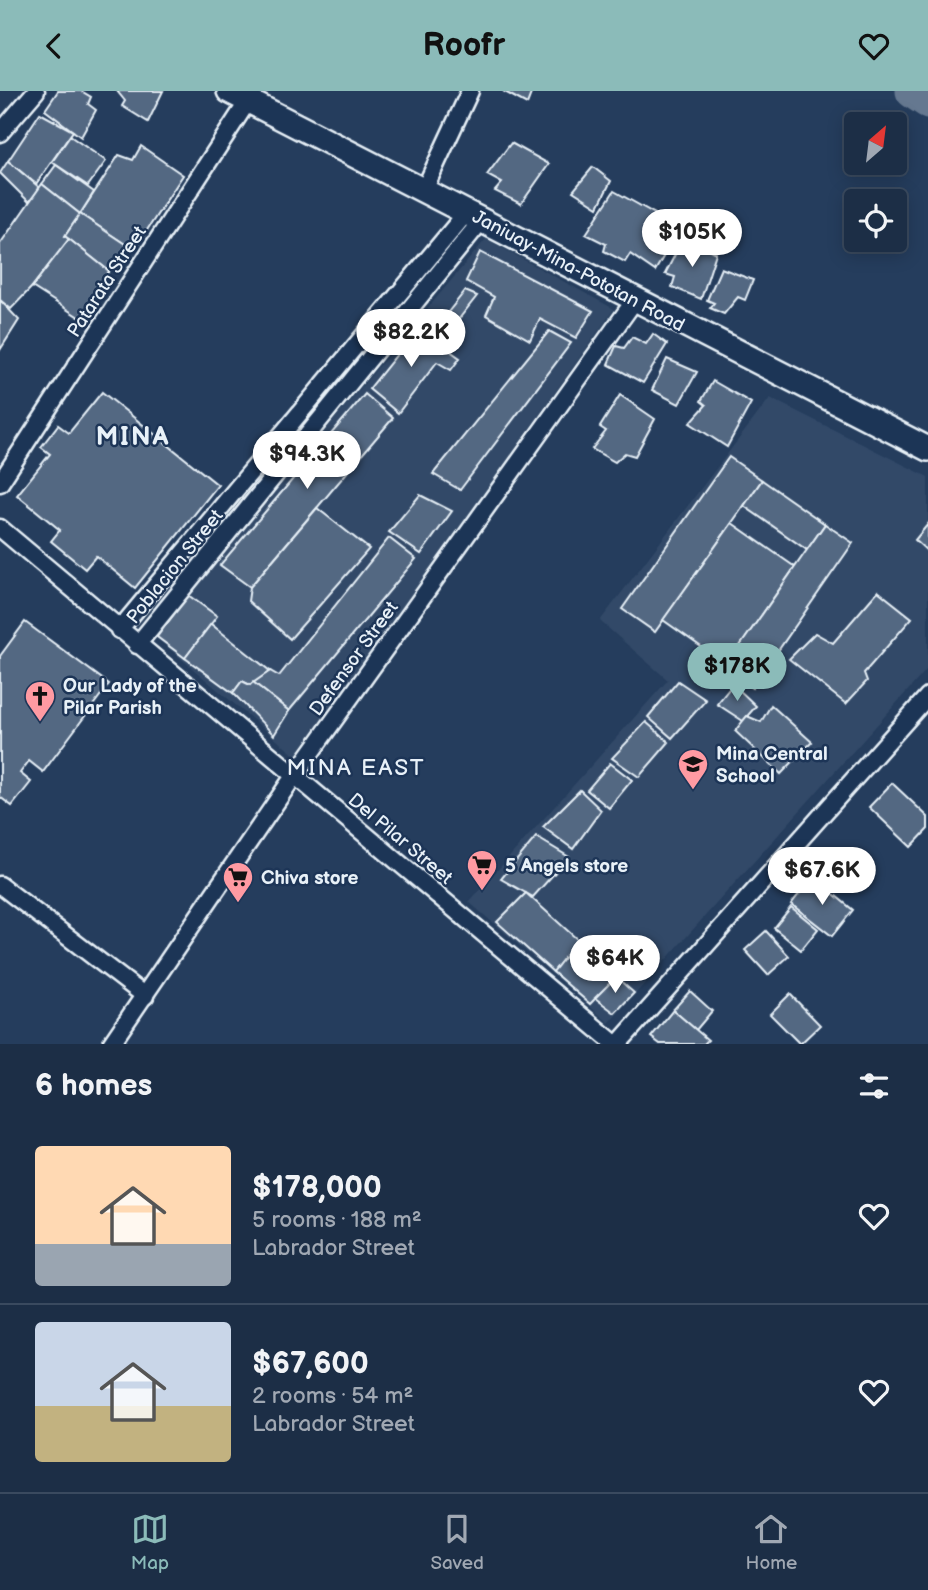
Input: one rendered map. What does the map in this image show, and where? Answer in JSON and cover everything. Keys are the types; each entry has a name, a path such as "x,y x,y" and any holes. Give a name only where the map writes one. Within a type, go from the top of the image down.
{"main road":[{"name":"Janiuay-Mina-Pototan Road","path":"238,96 928,449"}],"street":[{"path":"0,133 36,91"},
{"path":"424,190 470,91"},
{"name":"Patarata Street","path":"0,484 238,96"},
{"name":"Poblacion Street","path":"119,630 475,216"},
{"name":"Poblacion Street","path":"137,645 475,216"},
{"name":"Defensor Street","path":"111,1044 295,776 635,300"},
{"name":"Del Pilar Street","path":"0,528 617,1044"},
{"path":"617,1044 928,696"},
{"path":"0,885 145,996"}],"shaded area":[{"path":"486,239 614,309 297,757 153,635"},
{"name":"Mina Central School","path":"770,398 928,477 928,668 609,1023 469,902 668,680 600,621"}],"building":[{"path":"58,91 81,91 91,97 88,104 96,110 81,137 45,110"},
{"path":"117,91 163,91 148,122 122,106 125,101"},
{"path":"503,91 532,91 527,104"},
{"path":"40,113 73,131 36,184 8,161"},
{"path":"70,136 106,161 88,186 52,162"},
{"path":"511,143 549,164 521,204 495,191 502,183 487,175"},
{"path":"141,146 183,175 134,250 80,214 119,155 133,160"},
{"path":"8,161 40,188 29,202 0,173"},
{"path":"56,165 94,192 80,214 42,184"},
{"path":"593,167 611,181 598,207 573,191"},
{"path":"42,184 80,214 65,236 69,239 32,287 11,309 0,300 0,244"},
{"path":"614,191 680,228 655,271 630,254 625,262 604,251 606,244 586,234"},
{"path":"80,214 128,246 109,271 65,236"},
{"path":"69,239 109,271 82,319 32,287"},
{"path":"698,243 716,253 701,299 672,287 675,277 665,274 680,245 695,249"},
{"path":"480,252 593,311 576,338 540,319 530,340 486,315 494,297 466,281"},
{"path":"721,268 753,280 745,300 738,297 724,314 710,308 714,303 707,300"},
{"path":"465,291 477,296 443,339 433,331"},
{"path":"0,300 19,320 0,350"},
{"path":"418,328 460,358 451,370 437,362 398,413 369,389"},
{"path":"549,331 571,343 460,490 433,474"},
{"path":"653,334 667,344 643,383 608,364 616,346 624,348 632,337 646,344"},
{"path":"667,359 697,372 679,404 652,390"},
{"path":"713,381 751,403 727,447 690,423 706,405 701,401"},
{"path":"102,392 218,485 135,588 96,556 85,569 51,541 60,530 17,495 50,454 41,447 58,425 69,433"},
{"path":"365,394 393,418 250,587 220,565"},
{"path":"620,395 655,419 635,456 625,453 615,462 592,449 606,431 600,427"},
{"path":"729,457 762,480 655,632 622,609"},
{"path":"762,480 825,524 807,550 744,506"},
{"path":"420,495 452,511 421,554 389,532"},
{"path":"317,508 369,549 290,639 248,601 250,587"},
{"path":"732,523 795,567 727,665 663,620"},
{"path":"825,524 853,543 752,688 724,669"},
{"path":"928,524 928,552 915,540"},
{"path":"389,538 416,559 289,711 253,682 270,671 279,676"},
{"path":"878,591 912,618 864,673 867,681 846,704 789,659 815,633 833,643"},
{"path":"188,595 217,616 185,658 157,637"},
{"name":"Our Lady of the Pilar Parish","path":"25,622 109,684 43,772 29,761 20,773 31,782 12,806 0,797 0,656"},
{"path":"211,624 270,671 250,685 242,681 233,693 185,658"},
{"path":"242,681 250,685 253,682 289,711 274,735 233,693"},
{"path":"678,681 706,700 672,738 648,717"},
{"path":"733,684 756,706 743,721 717,704"},
{"path":"771,705 812,742 781,774 735,731 747,716 761,722"},
{"path":"646,722 669,742 639,777 612,758"},
{"path":"610,763 632,780 609,808 587,790"},
{"path":"892,783 928,817 928,829 911,847 869,807"},
{"path":"580,790 601,810 573,849 543,827"},
{"path":"536,837 569,857 533,897 501,879"},
{"path":"813,877 853,910 832,936 791,904"},
{"path":"526,893 578,940 553,972 497,922"},
{"path":"791,907 818,929 801,950 774,928"},
{"path":"766,931 789,956 768,975 745,950"},
{"path":"578,940 616,977 590,1004 553,972"},
{"path":"616,977 634,993 615,1013 595,998"},
{"path":"690,991 712,1011 696,1030 673,1010"},
{"path":"790,994 820,1025 800,1044 770,1014"},
{"path":"673,1010 708,1040 704,1044 660,1044 651,1037"}],"waterway":[{"path":"913,91 928,101"}],"place":[{"name":"Our Lady of the Pilar Parish","path":"40,723"},
{"name":"Mina Central School","path":"693,791"},
{"name":"5 Angels store","path":"482,892"},
{"name":"Chiva store","path":"238,904"}],"district":[{"name":"MINA","path":"133,436"},
{"name":"MINA EAST","path":"356,767"}]}
